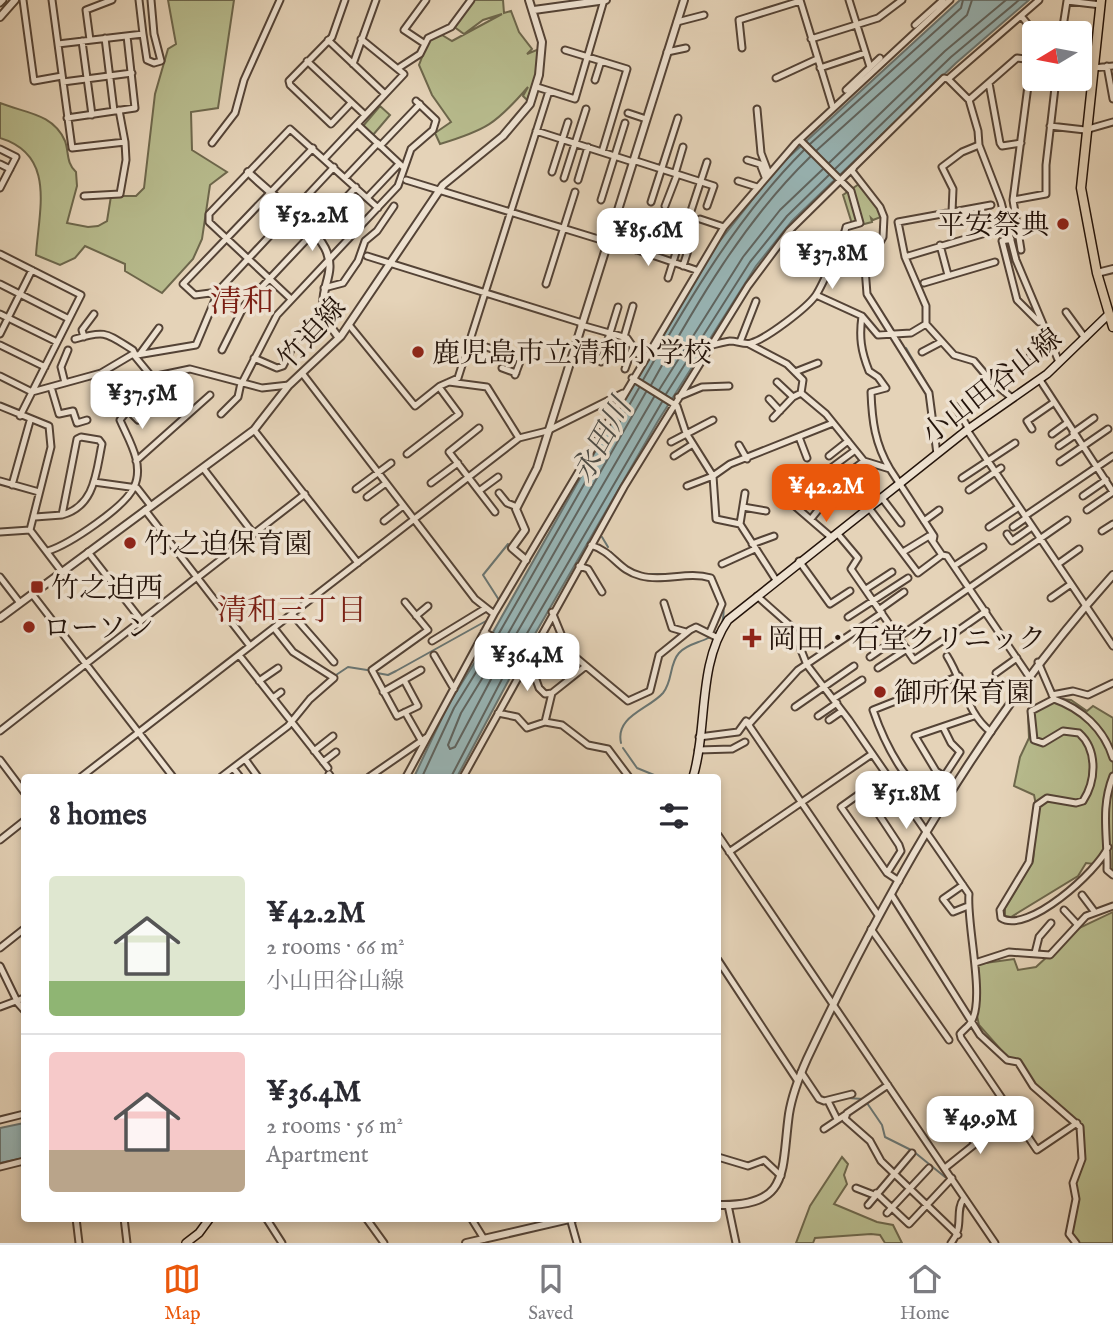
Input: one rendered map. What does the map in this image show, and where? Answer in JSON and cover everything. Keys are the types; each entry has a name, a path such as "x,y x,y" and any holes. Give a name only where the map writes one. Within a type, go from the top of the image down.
{"main road":[{"path":"1101,2 1085,130 1081,188 1097,273 1113,327"},
{"name":"小山田谷山線","path":"694,774 713,635 799,561 968,430 1040,380 1108,315"},
{"path":"186,1243 207,1222"}],"street":[{"path":"0,17 15,0"},
{"path":"23,0 34,81 132,73"},
{"path":"52,0 72,149 125,142"},
{"path":"90,40 86,10 112,0"},
{"path":"139,0 147,60 154,63 162,61 154,34 151,0"},
{"path":"212,143 235,113 244,80 280,0"},
{"path":"345,0 328,40 289,81 289,85 331,124 351,103"},
{"path":"352,64 376,0"},
{"path":"425,44 404,30 426,0"},
{"path":"400,67 420,54 428,38 451,27 471,0"},
{"name":"竹迫線","path":"0,618 254,430 289,385 350,326 440,189 503,136 524,113 537,87 542,42 529,0"},
{"path":"534,10 605,0 575,99 537,87"},
{"path":"526,560 512,548 525,530 517,507 537,468 684,0"},
{"path":"849,0 870,67"},
{"path":"889,0 900,3"},
{"path":"407,774 424,738 454,690 494,614 696,270 724,228 757,187 832,106 943,0"},
{"path":"832,106 950,0"},
{"path":"465,774 552,612 673,403 774,251 858,159 944,78 948,79 1023,17 1039,0"},
{"path":"1060,0 1101,2"},
{"path":"742,48 739,20 783,3 800,1 832,106"},
{"path":"1064,21 1066,1"},
{"path":"811,39 878,18 900,3"},
{"path":"677,22 704,15"},
{"path":"1023,17 1026,21"},
{"path":"58,44 143,34"},
{"path":"67,118 135,108 127,36"},
{"path":"84,196 120,194 126,160 125,142 109,75 105,38"},
{"path":"325,159 403,76 400,67 361,39"},
{"path":"328,40 385,94"},
{"path":"82,41 92,115"},
{"path":"667,52 686,48"},
{"path":"565,50 627,69 602,152"},
{"path":"820,68 865,53"},
{"path":"969,100 1017,58 1022,59"},
{"path":"776,78 817,59"},
{"path":"307,61 365,115"},
{"path":"595,80 601,61"},
{"path":"1093,68 1110,66 1113,99"},
{"path":"948,79 969,100 979,145 1011,239 1041,324 1059,362"},
{"path":"989,83 1000,143 1002,146 1021,143"},
{"path":"350,326 415,406 439,387 458,378 550,91"},
{"path":"1021,250 1013,200 1029,91"},
{"path":"1013,200 1046,194 1054,91"},
{"path":"345,178 418,103 436,120 435,127 411,149 401,166 367,198"},
{"path":"564,178 586,109"},
{"path":"757,110 761,153 767,176"},
{"path":"628,113 646,119"},
{"path":"651,202 678,118"},
{"path":"552,172 568,122"},
{"path":"1050,125 1085,130 1113,122"},
{"path":"601,200 625,123"},
{"path":"357,124 401,166"},
{"path":"291,299 209,222 209,214 248,172 290,129 378,208"},
{"path":"536,131 714,186 707,206"},
{"path":"748,344 766,335 816,295 832,256 844,240 845,227 860,223 851,191 800,140"},
{"path":"952,212 953,189 942,167 962,152 979,145"},
{"path":"578,180 588,147"},
{"path":"665,206 683,147"},
{"path":"218,292 195,295 183,284 313,148"},
{"path":"0,149 16,157 0,188"},
{"path":"858,159 852,171 880,207 884,217 883,237 865,268 866,288 872,306 894,335 931,399 937,454"},
{"path":"747,160 760,164 767,176"},
{"path":"690,214 707,162"},
{"path":"0,164 10,169"},
{"path":"220,414 238,397 241,383 276,315 398,186 401,166"},
{"path":"0,376 32,392 101,373 137,354 195,346 218,292 334,167"},
{"path":"248,172 313,233 325,248 329,260 323,311 339,338"},
{"path":"406,180 696,270"},
{"path":"738,181 757,187"},
{"path":"222,350 239,313 356,187"},
{"path":"546,284 575,192"},
{"path":"991,205 898,222 905,257 926,306 926,324 960,359 974,361 990,380 1013,398"},
{"path":"324,288 343,283 358,261 365,241 377,231 394,206"},
{"path":"636,250 647,217 661,224"},
{"path":"700,219 724,228"},
{"path":"905,257 999,229"},
{"path":"356,230 365,241"},
{"path":"668,278 683,230"},
{"path":"683,266 693,235"},
{"path":"652,255 657,239"},
{"path":"1011,239 1002,241 1017,300 1041,324"},
{"path":"940,245 948,275"},
{"path":"0,254 81,295 20,416"},
{"path":"367,256 624,337 643,361"},
{"path":"924,283 995,262"},
{"path":"1097,273 1113,269"},
{"path":"0,334 32,270"},
{"path":"0,284 69,319"},
{"path":"816,295 862,316 878,335 911,333 926,324"},
{"path":"740,342 756,301"},
{"path":"624,337 633,306"},
{"path":"601,362 618,307"},
{"path":"254,358 277,368 283,366 299,334 323,311"},
{"path":"1066,312 1085,338"},
{"path":"0,314 57,342"},
{"path":"84,337 82,330 94,314"},
{"path":"862,316 859,341 862,355 869,372 878,377 886,387 871,392 871,416 876,441 890,469 933,536 933,541"},
{"path":"137,354 159,328"},
{"path":"75,339 94,332 104,334 133,350 152,377"},
{"path":"469,341 521,359 516,374 502,368"},
{"path":"709,346 740,342 748,344 787,364 803,380 801,393"},
{"path":"922,352 941,342"},
{"path":"1030,356 1050,344"},
{"path":"0,345 45,367"},
{"path":"625,369 633,347"},
{"path":"65,383 61,367 68,350"},
{"path":"795,372 818,363"},
{"path":"150,410 138,420 128,410 124,395 152,377 194,369 217,379 262,388 289,385"},
{"path":"302,373 475,599 494,614"},
{"path":"633,378 673,403 686,433 713,476 716,519 740,524"},
{"path":"1040,380 1113,492 1087,510"},
{"path":"449,382 487,387 519,438"},
{"path":"777,382 793,397"},
{"path":"678,397 702,387 729,386"},
{"path":"51,387 59,414 73,411 77,423 87,420"},
{"path":"407,454 459,414 439,387"},
{"path":"85,774 519,438 547,431 623,393"},
{"path":"801,393 833,423 864,461 890,469"},
{"path":"774,418 793,397 801,393"},
{"path":"135,461 210,395"},
{"path":"769,399 780,411"},
{"path":"1032,429 1027,421 1053,403"},
{"path":"0,406 30,421 49,426 51,447 39,492 36,517 30,530"},
{"path":"955,406 988,461 998,470 1032,527 1113,646"},
{"path":"128,410 120,423 130,436 135,461 134,488 250,646"},
{"path":"1059,446 1094,418"},
{"path":"671,442 713,420"},
{"path":"12,485 30,421"},
{"path":"687,485 713,476 730,464 833,423"},
{"path":"1052,433 1067,423"},
{"path":"479,428 449,452 495,512"},
{"path":"1060,461 1108,429"},
{"path":"254,430 358,563"},
{"path":"36,517 62,515 80,508 94,482 102,444 99,440 81,437 77,439 62,515"},
{"path":"799,437 807,458"},
{"path":"829,456 848,441"},
{"path":"962,478 1014,443"},
{"path":"674,456 693,444"},
{"path":"739,445 747,459"},
{"path":"831,468 854,451"},
{"path":"1013,527 1113,456"},
{"path":"840,479 864,461"},
{"path":"356,489 391,463"},
{"path":"431,483 458,463"},
{"path":"203,468 253,533"},
{"path":"969,490 998,470"},
{"path":"479,491 498,477"},
{"path":"861,479 901,523"},
{"path":"1083,496 1106,480"},
{"path":"0,481 39,492"},
{"path":"94,482 134,488"},
{"path":"367,497 386,483"},
{"path":"48,551 89,530 134,488"},
{"path":"782,488 811,519 856,552 858,558 852,569 915,660 942,641"},
{"path":"499,493 507,503 517,507"},
{"path":"745,493 740,524 776,580"},
{"path":"0,731 305,494"},
{"path":"811,519 823,504"},
{"path":"384,521 403,506"},
{"path":"743,507 766,511"},
{"path":"989,527 1019,507"},
{"path":"869,508 919,573 942,555"},
{"path":"924,521 939,510"},
{"path":"870,657 1068,522"},
{"path":"1102,531 1113,524"},
{"path":"1007,534 1012,541 1032,527"},
{"path":"30,530 62,572"},
{"path":"0,532 30,530"},
{"path":"722,564 774,536"},
{"path":"903,552 926,536 933,541 969,587 1028,675"},
{"path":"552,612 568,650 625,701 635,700 652,687 656,664 664,648 696,627 713,635 722,604 711,578 702,575 644,577 622,568 607,550 592,545"},
{"path":"954,566 983,547"},
{"path":"1058,564 1079,549"},
{"path":"88,552 141,620"},
{"path":"799,561 830,604 850,591"},
{"path":"579,566 588,569 602,592"},
{"path":"866,589 892,572"},
{"path":"721,1205 757,1202 781,1176 789,1111 797,1080 870,929 927,832 1028,675 1113,575"},
{"path":"0,577 20,603"},
{"path":"848,617 908,578"},
{"path":"1051,598 1071,584"},
{"path":"746,721 750,723 790,678 904,592"},
{"path":"32,594 171,774"},
{"path":"757,596 792,627 807,665 969,894 975,962 973,1019 960,1034 961,1038 1037,1150 1077,1122"},
{"path":"404,680 418,706 397,716 372,670 428,630 405,602"},
{"path":"664,603 672,628 686,632"},
{"path":"416,616 428,606"},
{"path":"432,641 486,608"},
{"path":"956,632 986,611"},
{"path":"292,614 334,662"},
{"path":"225,774 291,722 310,699 334,678 293,652 274,628"},
{"path":"484,632 528,657 539,688 545,694 552,694"},
{"path":"878,668 906,649"},
{"path":"240,654 329,773"},
{"path":"435,655 454,690"},
{"path":"947,656 959,676 974,716 991,732"},
{"path":"996,673 1017,658"},
{"path":"1038,662 1053,697 1074,706 1103,734 1113,758"},
{"path":"545,722 552,694 586,666"},
{"path":"795,707 854,666"},
{"path":"259,681 278,668"},
{"path":"383,692 421,670"},
{"path":"941,810 922,797 883,739 873,710 959,676"},
{"path":"818,716 862,680"},
{"path":"1108,847 1102,860 1071,891 1020,921 1010,922 1001,918 1000,911 1029,862 1037,804 1047,798 1076,803 1083,801 1093,772 1092,754 1079,733 1063,732 1043,743 1034,740 1031,711 1053,697 1073,691 1088,695 1113,683"},
{"path":"272,698 281,692"},
{"path":"829,720 842,711"},
{"path":"405,712 424,738"},
{"path":"498,713 517,718 530,729 545,722 562,725 588,745 608,749 627,774"},
{"path":"944,776 936,771 915,736 974,716"},
{"path":"699,737 738,732 746,721"},
{"path":"746,721 878,915"},
{"path":"928,801 960,752 943,727"},
{"path":"314,751 333,736"},
{"path":"308,743 316,737"},
{"path":"373,774 424,738"},
{"path":"698,750 732,749 745,742"},
{"path":"323,762 336,752"},
{"path":"729,852 872,754"},
{"path":"245,759 256,774"},
{"path":"0,761 21,788"},
{"path":"233,768 238,774"},
{"path":"886,775 841,807 887,873 899,881"},
{"path":"1113,776 1103,811 1108,847 1107,870 1113,875"},
{"path":"864,792 901,851 887,873"},
{"path":"0,840 21,823"},
{"path":"721,840 995,1243"},
{"path":"963,885 943,899 953,912 960,906 968,906"},
{"path":"891,894 973,1019 980,1035 1007,1060 1018,1062 1032,1086 1077,1122 1082,1132 1082,1159 1073,1183 1076,1199 1069,1234 1076,1243"},
{"path":"1082,895 1094,911"},
{"path":"975,962 1009,952 1050,955 1077,923 1094,911 1113,906"},
{"path":"1064,910 1077,923"},
{"path":"1035,953 1039,937 1051,923"},
{"path":"870,929 949,1040"},
{"path":"0,948 21,931"},
{"path":"721,965 797,1080"},
{"path":"0,966 21,1006"},
{"path":"0,1007 21,999"},
{"path":"801,1072 819,1099 828,1101 852,1094"},
{"path":"824,1129 888,1084"},
{"path":"828,1101 836,1119"},
{"path":"0,1120 21,1115"},
{"path":"845,1115 845,1119 870,1140 881,1161 958,1235"},
{"path":"945,1168 975,1144 969,1134"},
{"path":"867,1205 912,1153"},
{"path":"721,1158 748,1166 764,1160 781,1176"},
{"path":"0,1167 21,1162"},
{"path":"887,1213 929,1168"},
{"path":"856,1188 875,1194 909,1224 952,1178"},
{"path":"951,1243 958,1235 960,1203 964,1198"},
{"path":"728,1205 736,1243"},
{"path":"76,1222 79,1243"},
{"path":"124,1222 127,1243"},
{"path":"268,1222 282,1243"},
{"path":"369,1222 384,1243"},
{"path":"474,1222 484,1238"},
{"path":"466,1243 554,1222"},
{"path":"573,1222 577,1243"}],"green space":[{"path":"168,0 234,0 218,108 191,112 192,150 227,172 210,185 202,239 193,259 162,293 125,271 125,264 85,246 75,258 60,265 36,255 41,202 37,170 30,157 18,146 0,138 0,103 37,115 60,132 65,141 69,161 76,172 77,186 67,223 88,227 107,221 111,196 136,196 144,188 155,94 168,49 176,44"},
{"path":"473,0 503,0 504,13 511,11 519,32 532,49 527,54 539,49 536,76 527,100 523,96 528,87 507,110 480,130 440,144 435,133 451,122 432,95 419,65 429,39 442,35 452,41 502,14 483,20 464,34 453,26"},
{"path":"380,106 390,115 373,135 363,126"},
{"path":"859,184 877,207 881,217 873,220 871,218 872,222 853,227 843,195"},
{"path":"1051,698 1071,700 1087,711 1093,706 1113,718 1113,872 1100,859 1094,864 1086,863 1078,876 1011,917 1005,916 1005,908 1033,861 1037,810 1034,795 1014,786 1020,757 1029,738 1028,714 1031,707"},
{"path":"1113,912 1113,1243 1077,1243 1070,1234 1077,1199 1075,1185 1084,1158 1083,1129 1029,1079 1021,1062 1009,1059 979,1025 975,1007 977,969 978,964 1014,959 1018,970 1036,967 1077,929"},
{"path":"842,1157 848,1164 844,1175 847,1184 834,1204 877,1222 893,1225 902,1243 885,1243 880,1235 871,1234 815,1238 813,1243 796,1243 810,1206"}],"water":[{"path":"960,0 1029,0 956,63 792,221 756,266 658,421 513,672 459,774 415,774 448,705 488,641 660,337 715,247 778,167"},
{"path":"21,1124 21,1159 0,1163 0,1128"}],"waterway":[{"path":"855,170 877,199"},
{"path":"886,220 886,235"},
{"path":"877,255 884,240"},
{"path":"906,348 930,389"},
{"path":"932,395 936,431"},
{"path":"602,537 608,547"},
{"path":"499,600 483,575 508,544"},
{"path":"611,552 615,557"},
{"path":"643,574 676,574"},
{"path":"621,743 623,726 628,720 663,693 679,653 716,633 721,626 723,609 720,591 712,575 706,574"},
{"path":"377,673 388,675 486,621"},
{"path":"336,675 348,667 367,670"},
{"path":"623,748 637,768 652,774"},
{"path":"848,1098 863,1099"},
{"path":"867,1103 882,1125 885,1137 913,1151 945,1177"}],"place":[{"name":"平安祭典","path":"1063,224"},
{"name":"鹿児島市立清和小学校","path":"418,352"},
{"name":"竹之迫保育園","path":"130,543"},
{"name":"竹之迫西","path":"37,587"},
{"name":"ローソン","path":"29,627"},
{"name":"岡田・石堂クリニック","path":"752,638"},
{"name":"御所保育園","path":"880,692"}],"district":[{"name":"清和","path":"242,301"},
{"name":"清和三丁目","path":"292,610"}],"water label":[{"name":"永田川","path":"601,440"}]}
